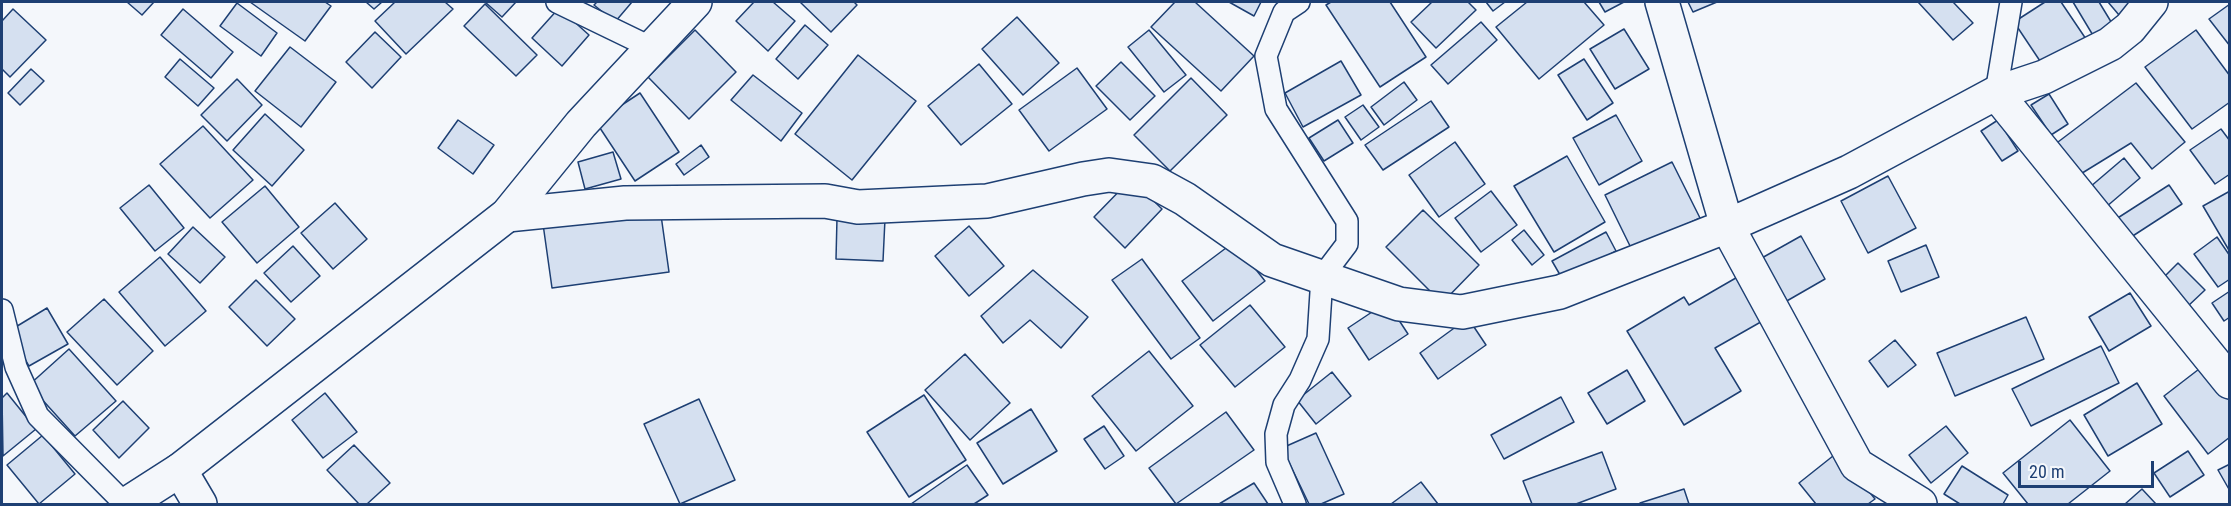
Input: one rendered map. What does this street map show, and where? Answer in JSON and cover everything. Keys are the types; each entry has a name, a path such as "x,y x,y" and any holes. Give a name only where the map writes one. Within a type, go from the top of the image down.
{"street":[{"path":"126,504 180,470 507,215 581,124 695,2"},
{"path":"1662,2 1727,226 1857,465 1920,504"},
{"path":"507,215 625,203 825,201 858,207 987,201 1083,178 1109,175 1152,181 1185,200 1272,260 1399,304 1462,312 1560,292 1727,226 1849,172 1996,93 2044,76 2110,44 2130,28 2151,2"},
{"path":"1996,93 2229,382"},
{"path":"180,470 200,504"}],"lane":[{"path":"557,2 652,48"},
{"path":"1295,504 1277,462 1276,434 1284,405 1300,380 1318,339 1322,277 1347,244 1347,221 1276,109 1266,56 1284,12 1299,2"},
{"path":"1996,93 2012,2"},
{"path":"2,310 16,367 39,416 126,504"}],"building":[{"path":"127,2 154,2 142,15"},
{"path":"250,2 325,2 331,6 305,41"},
{"path":"366,2 382,2 374,9"},
{"path":"395,2 445,2 453,9 406,54 375,21"},
{"path":"485,2 516,2 502,17"},
{"path":"597,2 632,2 615,22 594,5"},
{"path":"754,2 773,2 795,21 768,51 736,21"},
{"path":"800,2 854,2 857,5 831,32"},
{"path":"1175,2 1195,2 1254,56 1221,91 1151,27"},
{"path":"1229,2 1261,2 1254,16"},
{"path":"1331,2 1390,2 1426,57 1380,87 1326,5"},
{"path":"1432,2 1468,2 1476,10 1436,48 1411,22"},
{"path":"1486,2 1505,2 1493,11"},
{"path":"1527,2 1584,2 1604,25 1539,79 1496,27"},
{"path":"1599,2 1624,2 1605,12"},
{"path":"1688,2 1717,2 1693,12"},
{"path":"1918,2 1953,2 1973,23 1953,40"},
{"path":"2045,2 2061,2 2088,42 2046,70 2014,22"},
{"path":"2073,2 2099,2 2113,25 2094,37"},
{"path":"2108,2 2135,2 2119,15"},
{"path":"237,3 277,33 261,56 220,26"},
{"path":"485,4 537,55 516,76 464,26"},
{"path":"2230,4 2230,46 2209,19"},
{"path":"559,8 589,35 562,66 532,38"},
{"path":"13,9 46,40 10,77 2,69 2,21"},
{"path":"183,9 233,52 211,78 161,35"},
{"path":"1017,17 1059,63 1023,95 982,49"},
{"path":"1481,22 1497,40 1448,84 1431,65"},
{"path":"805,25 828,45 798,79 776,59"},
{"path":"1624,29 1649,69 1615,89 1590,49"},
{"path":"695,30 736,72 689,119 648,77"},
{"path":"1149,30 1186,75 1164,92 1128,47"},
{"path":"2196,30 2230,76 2230,102 2192,129 2145,67"},
{"path":"375,32 401,57 372,88 346,62"},
{"path":"290,47 336,82 301,127 255,91"},
{"path":"858,55 916,101 852,180 795,134"},
{"path":"180,59 214,88 198,106 165,77"},
{"path":"1584,59 1613,103 1587,120 1558,75"},
{"path":"1341,61 1361,95 1303,127 1285,93"},
{"path":"1121,62 1155,96 1130,120 1096,86"},
{"path":"979,64 1012,104 961,145 928,106"},
{"path":"1077,68 1107,109 1049,151 1019,110"},
{"path":"31,69 44,81 20,105 8,93"},
{"path":"753,75 802,113 781,141 731,100"},
{"path":"1191,78 1227,115 1170,171 1134,135"},
{"path":"237,79 262,105 227,141 201,115"},
{"path":"1404,82 1417,100 1384,125 1371,107"},
{"path":"2136,83 2185,142 2152,169 2131,143 2079,175 2054,145"},
{"path":"640,93 679,152 635,181 596,122"},
{"path":"2049,94 2068,124 2051,135 2031,105"},
{"path":"1431,101 1449,127 1383,170 1365,145"},
{"path":"1363,105 1379,127 1361,140 1345,117"},
{"path":"265,114 304,150 272,186 233,150"},
{"path":"1616,115 1642,161 1599,185 1573,138"},
{"path":"458,120 494,145 473,174 438,148"},
{"path":"1338,120 1353,143 1324,161 1309,138"},
{"path":"1998,120 2018,151 2002,161 1981,131"},
{"path":"203,126 253,180 210,218 160,164"},
{"path":"2221,129 2230,141 2230,174 2215,184 2190,150"},
{"path":"1455,142 1485,184 1439,217 1409,175"},
{"path":"701,145 709,157 684,175 676,164"},
{"path":"613,152 621,179 585,189 578,162"},
{"path":"1567,156 1605,222 1554,252 1514,186"},
{"path":"2124,158 2140,178 2106,207 2090,187"},
{"path":"1672,162 1700,218 1632,250 1605,195"},
{"path":"1888,176 1916,228 1868,253 1841,201"},
{"path":"1131,179 1162,209 1125,248 1094,217"},
{"path":"149,185 184,228 155,251 120,208"},
{"path":"2169,185 2182,204 2125,241 2113,221"},
{"path":"265,186 299,227 257,263 222,222"},
{"path":"1491,191 1517,225 1481,252 1455,218"},
{"path":"2230,191 2230,252 2203,206"},
{"path":"335,203 367,239 333,269 301,233"},
{"path":"660,208 669,272 552,288 543,224"},
{"path":"1423,210 1479,265 1442,303 1386,247"},
{"path":"837,218 885,219 883,261 836,259"},
{"path":"969,226 1004,266 969,296 935,256"},
{"path":"193,227 225,257 200,283 168,254"},
{"path":"1524,230 1544,255 1532,265 1512,240"},
{"path":"1606,232 1616,251 1563,280 1552,261"},
{"path":"1801,236 1825,279 1785,302 1760,259"},
{"path":"2217,237 2230,256 2230,279 2218,287 2194,254"},
{"path":"1234,242 1265,281 1213,321 1182,281"},
{"path":"1926,245 1939,277 1901,292 1888,261"},
{"path":"293,246 320,276 291,302 264,273"},
{"path":"160,257 206,311 165,346 119,292"},
{"path":"1142,259 1200,338 1171,359 1112,280"},
{"path":"2178,263 2205,290 2187,307 2160,281"},
{"path":"1033,270 1088,317 1061,348 1030,320 1003,343 981,316"},
{"path":"1741,275 1766,319 1715,348 1741,391 1684,425 1627,331 1684,297 1689,305"},
{"path":"256,280 295,319 267,346 229,307"},
{"path":"2230,291 2230,317 2224,321 2212,303"},
{"path":"2130,293 2151,326 2109,351 2089,317"},
{"path":"104,299 153,351 117,385 67,332"},
{"path":"1387,302 1408,334 1369,360 1348,328"},
{"path":"1250,305 1285,347 1235,387 1200,345"},
{"path":"47,308 68,344 29,366 9,331"},
{"path":"2026,317 2044,359 1955,396 1937,353"},
{"path":"1468,318 1486,345 1438,379 1420,353"},
{"path":"1895,340 1916,365 1888,387 1869,361"},
{"path":"2101,346 2119,383 2031,426 2012,389"},
{"path":"69,349 116,401 75,436 29,385"},
{"path":"1149,351 1193,406 1136,451 1092,396"},
{"path":"965,354 1010,403 970,440 925,390"},
{"path":"2203,366 2230,400 2230,437 2208,454 2164,396"},
{"path":"1627,370 1645,401 1607,424 1588,393"},
{"path":"1332,372 1351,396 1316,424 1297,400"},
{"path":"2137,383 2162,424 2108,456 2084,415"},
{"path":"7,393 36,429 3,456 2,398"},
{"path":"325,393 357,432 323,458 292,420"},
{"path":"924,395 966,460 909,497 867,432"},
{"path":"1561,397 1574,422 1504,459 1491,435"},
{"path":"699,399 735,480 680,504 644,424"},
{"path":"123,401 149,428 119,458 93,430"},
{"path":"1031,409 1057,451 1003,484 977,443"},
{"path":"1226,412 1254,450 1176,504 1149,468"},
{"path":"2070,420 2110,471 2068,504 2028,504 2003,473"},
{"path":"1104,426 1124,456 1105,469 1084,439"},
{"path":"1946,426 1968,453 1931,483 1909,455"},
{"path":"1316,433 1344,494 1321,504 1309,504 1282,448"},
{"path":"43,435 75,474 39,504 7,465"},
{"path":"354,445 390,483 367,504 359,504 327,470"},
{"path":"2188,451 2204,475 2170,497 2154,473"},
{"path":"1602,452 1616,489 1576,504 1532,504 1523,481"},
{"path":"1838,452 1875,499 1868,504 1816,504 1799,483"},
{"path":"2230,464 2230,491 2218,470"},
{"path":"967,465 988,495 974,504 911,504"},
{"path":"1962,466 2008,495 2003,504 1960,504 1944,494"},
{"path":"1421,482 1438,504 1391,504"},
{"path":"1254,483 1268,504 1219,504"},
{"path":"1684,489 1689,504 1640,504 1640,503"},
{"path":"2142,489 2156,504 2125,504"}]}
